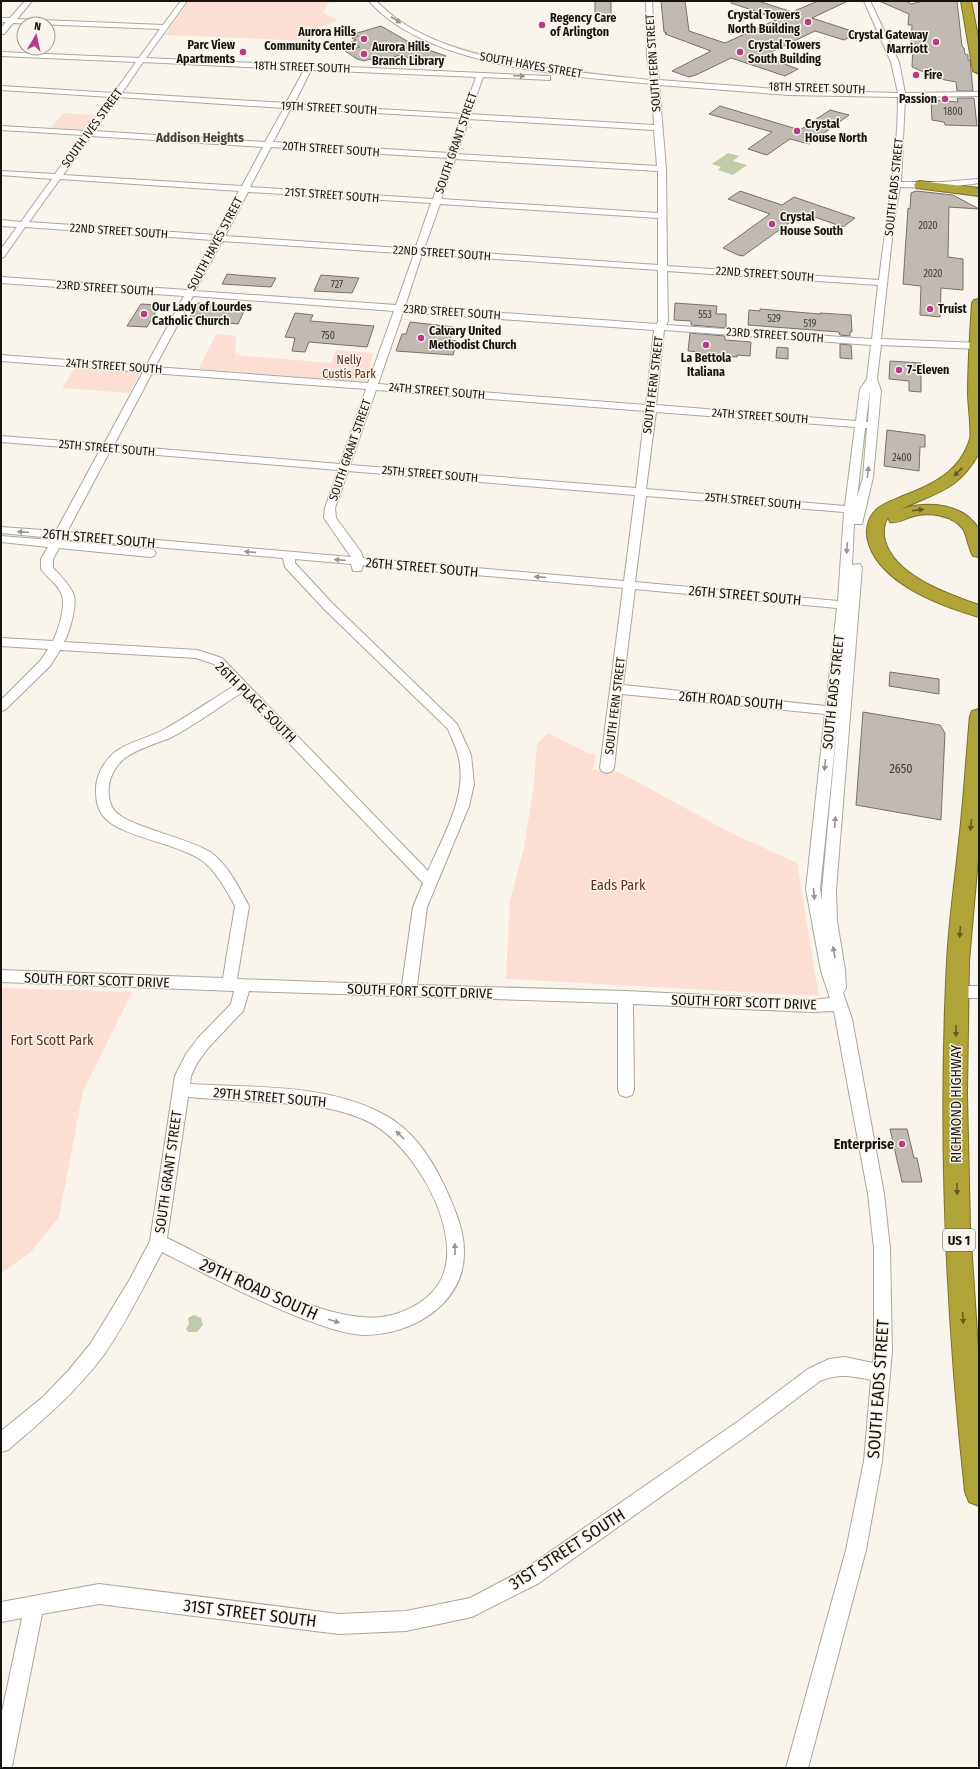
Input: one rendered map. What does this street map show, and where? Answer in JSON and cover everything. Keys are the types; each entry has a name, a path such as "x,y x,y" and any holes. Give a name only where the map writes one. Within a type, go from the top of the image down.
{"highway":[{"path":"966,1 979,70"},
{"path":"920,185 979,192"},
{"path":"979,303 975,394 979,442 968,461 952,478 935,488 891,508 881,516 876,524 876,539 884,556 902,575 926,585 979,602"},
{"path":"979,552 969,527 952,514 929,509 912,511 899,516 891,523 889,528 890,545 896,555 926,585 952,602 979,611"},
{"name":"RICHMOND HIGHWAY","path":"979,716 971,824 963,893 968,992 955,1079 958,1238 968,1390 979,1492"}],"street":[{"path":"1,32 29,1"},
{"name":"SOUTH IVES STREET","path":"1,255 184,1"},
{"name":"SOUTH HAYES STREET","path":"372,1 384,12 413,30 467,52 523,66 603,77 656,80"},
{"name":"SOUTH FERN STREET","path":"607,768 658,334 664,319 662,169 658,128 656,80 651,56 649,1"},
{"name":"SOUTH EADS STREET","path":"855,509 868,477 876,390 872,379 890,220 894,207 902,92 897,70 888,45 868,1"},
{"name":"SOUTH HAYES STREET","path":"387,4 402,16 443,38 496,55 542,64 656,80"},
{"path":"1,20 166,26"},
{"name":"18TH STREET SOUTH","path":"1,54 587,80 603,77"},
{"name":"SOUTH HAYES STREET","path":"1,707 46,663 56,646 68,614 68,594 47,568 47,559 309,67"},
{"name":"SOUTH GRANT STREET","path":"357,566 357,555 330,518 330,508 480,75"},
{"name":"18TH STREET SOUTH","path":"656,80 702,88 835,94 979,89"},
{"name":"19TH STREET SOUTH","path":"1,88 658,128"},
{"name":"18TH STREET SOUTH","path":"902,92 979,94"},
{"name":"20TH STREET SOUTH","path":"1,128 662,169"},
{"name":"21ST STREET SOUTH","path":"1,173 244,190 663,216"},
{"path":"896,184 960,184 979,181"},
{"name":"22ND STREET SOUTH","path":"1,223 883,282"},
{"name":"23RD STREET SOUTH","path":"1,280 876,342 978,347"},
{"name":"24TH STREET SOUTH","path":"1,358 873,425"},
{"name":"SOUTH EADS STREET","path":"797,1768 856,1550 873,1461 881,1373 884,1293 880,1224 872,1167 840,1004 838,970 831,931 829,903 829,880 836,804 838,711 848,607 865,389 872,379"},
{"name":"25TH STREET SOUTH","path":"1,439 855,509"},
{"name":"26TH STREET SOUTH","path":"1,530 57,540"},
{"name":"26TH STREET SOUTH","path":"1,539 57,540 629,589 830,611 848,607"},
{"path":"289,560 329,608 453,727 466,755 467,784 462,806 420,907 409,991"},
{"name":"26TH PLACE SOUTH","path":"1,642 197,654 218,661 430,882"},
{"name":"SOUTH GRANT STREET","path":"1,1443 49,1403 74,1377 97,1349 136,1285 158,1242 182,1076 191,1059 203,1043 238,1007 236,984 242,906 234,892 220,870 206,856 185,846 123,824 109,814 103,801 103,779 108,768 119,756 134,747 168,733 243,686"},
{"name":"26TH ROAD SOUTH","path":"617,689 838,711"},
{"name":"SOUTH EADS STREET","path":"838,711 822,801 813,889 828,971 840,1004"},
{"path":"822,801 836,804"},
{"name":"SOUTH FORT SCOTT DRIVE","path":"1,976 409,991 625,997 811,1006 840,1004"},
{"path":"625,997 626,1090"},
{"name":"29TH STREET SOUTH","path":"180,1090 303,1097 355,1108 373,1116 394,1129 416,1154 432,1178 449,1215 454,1233 456,1253 446,1287"},
{"name":"29TH ROAD SOUTH","path":"158,1242 278,1301 336,1322 364,1326 387,1325 409,1319 428,1308 446,1287"},
{"name":"31ST STREET SOUTH","path":"1,1612 99,1594 339,1624 406,1622 472,1607 532,1576 740,1431 814,1375 829,1368 845,1366 881,1373"},
{"path":"1,1766 34,1606"}],"green space":[{"path":"189,1 330,1 323,13 337,19 335,22 319,27 328,33 315,32 311,41 165,35"},
{"path":"969,1 979,1 979,53"},
{"path":"454,45 491,56 527,64 639,78 537,67 489,57 453,46"},
{"path":"63,113 95,115 84,130 51,128"},
{"name":"Nelly Custis Park","path":"216,334 236,336 235,355 331,363 336,350 374,353 364,382 199,369"},
{"path":"75,368 140,373 129,393 62,388"},
{"name":"Eads Park","path":"548,733 590,754 596,755 593,769 619,772 729,832 797,863 819,996 506,979 510,901 524,848 534,784 537,744"},
{"name":"Fort Scott Park","path":"1,988 132,992 83,1091 59,1217 30,1253 1,1273"}],"shaded area":[{"path":"728,153 739,156 733,161 747,165 733,175 718,170 721,167 712,164"},
{"path":"194,1315 201,1318 203,1325 197,1332 188,1332 186,1329 189,1324 188,1318"}],"building":[{"path":"595,1 611,1 611,19 595,18"},
{"path":"661,1 685,1 689,31 725,43 778,19 731,3 731,1 758,1 792,12 818,1 848,1 812,18 858,33 844,40 815,31 763,56 798,69 785,76 731,58 689,77 672,71 711,51 665,34 667,33 664,32"},
{"name":"Crystal Gateway Marriott","path":"879,1 906,1 911,4 923,1 957,1 962,46 965,54 968,55 968,60 970,60 973,91 957,91 956,82 940,79 912,67 912,25 908,25 909,14"},
{"path":"381,26 414,45 446,56 427,65 401,55 374,62 370,59 364,61 357,59 345,51 360,47 351,42 356,40 352,38 358,36 354,34"},
{"path":"957,98 974,98 977,126 945,125 944,122 932,120 931,100 958,102"},
{"name":"Crystal House North","path":"720,106 800,130 830,110 849,115 809,144 790,139 767,155 748,149 772,132 709,114"},
{"name":"Crystal House South","path":"740,191 782,205 794,197 855,218 843,227 803,213 743,256 738,255 723,248 770,214 728,199"},
{"path":"916,191 953,195 979,209 949,207 948,257 963,259 963,290 941,288 940,317 920,315 921,286 903,284 908,208 910,209 911,193"},
{"path":"227,274 276,278 271,287 222,284"},
{"path":"321,275 359,278 352,293 314,291"},
{"path":"197,303 246,307 238,324 189,319"},
{"path":"675,303 717,306 716,314 726,314 726,328 691,325 691,321 674,320"},
{"name":"Our Lady of Lourdes Catholic Church","path":"141,304 157,305 155,310 157,310 147,327 127,326"},
{"path":"760,309 851,315 852,332 850,332 850,336 840,335 839,332 748,325 749,310 760,311"},
{"path":"295,313 313,315 310,321 374,326 367,347 309,342 305,352 292,351 295,338 285,337"},
{"name":"Calvary United Methodist Church","path":"410,322 454,327 450,340 457,341 453,355 396,351 402,334 406,334"},
{"path":"690,333 725,336 725,340 751,342 750,356 737,355 737,357 701,355 700,352 688,351"},
{"path":"840,344 851,345 852,359 840,358"},
{"path":"777,347 788,348 788,359 776,358"},
{"path":"890,361 921,363 921,392 909,391 909,381 889,379"},
{"path":"887,430 925,435 925,447 920,447 919,471 884,466"},
{"path":"890,672 939,679 939,694 889,686"},
{"path":"863,712 940,725 945,733 941,820 856,805"},
{"name":"Enterprise","path":"890,1129 907,1129 914,1158 917,1158 922,1182 902,1182"}],"place":[{"name":"Crystal Towers North Building","path":"808,22"},
{"name":"Regency Care of Arlington","path":"542,25"},
{"name":"Aurora Hills Community Center","path":"364,39"},
{"name":"Crystal Gateway Marriott","path":"936,42"},
{"name":"Parc View Apartments","path":"243,52"},
{"name":"Crystal Towers South Building","path":"740,52"},
{"name":"Aurora Hills Branch Library","path":"364,54"},
{"name":"Fire","path":"916,75"},
{"name":"Passion","path":"945,99"},
{"name":"Crystal House North","path":"797,131"},
{"name":"Crystal House South","path":"772,224"},
{"name":"Truist","path":"930,309"},
{"name":"Our Lady of Lourdes Catholic Church","path":"144,314"},
{"name":"Calvary United Methodist Church","path":"421,338"},
{"name":"La Bettola Italiana","path":"706,345"},
{"name":"7-Eleven","path":"899,370"},
{"name":"Enterprise","path":"902,1144"}],"district":[{"name":"Addison Heights","path":"200,137"}]}
